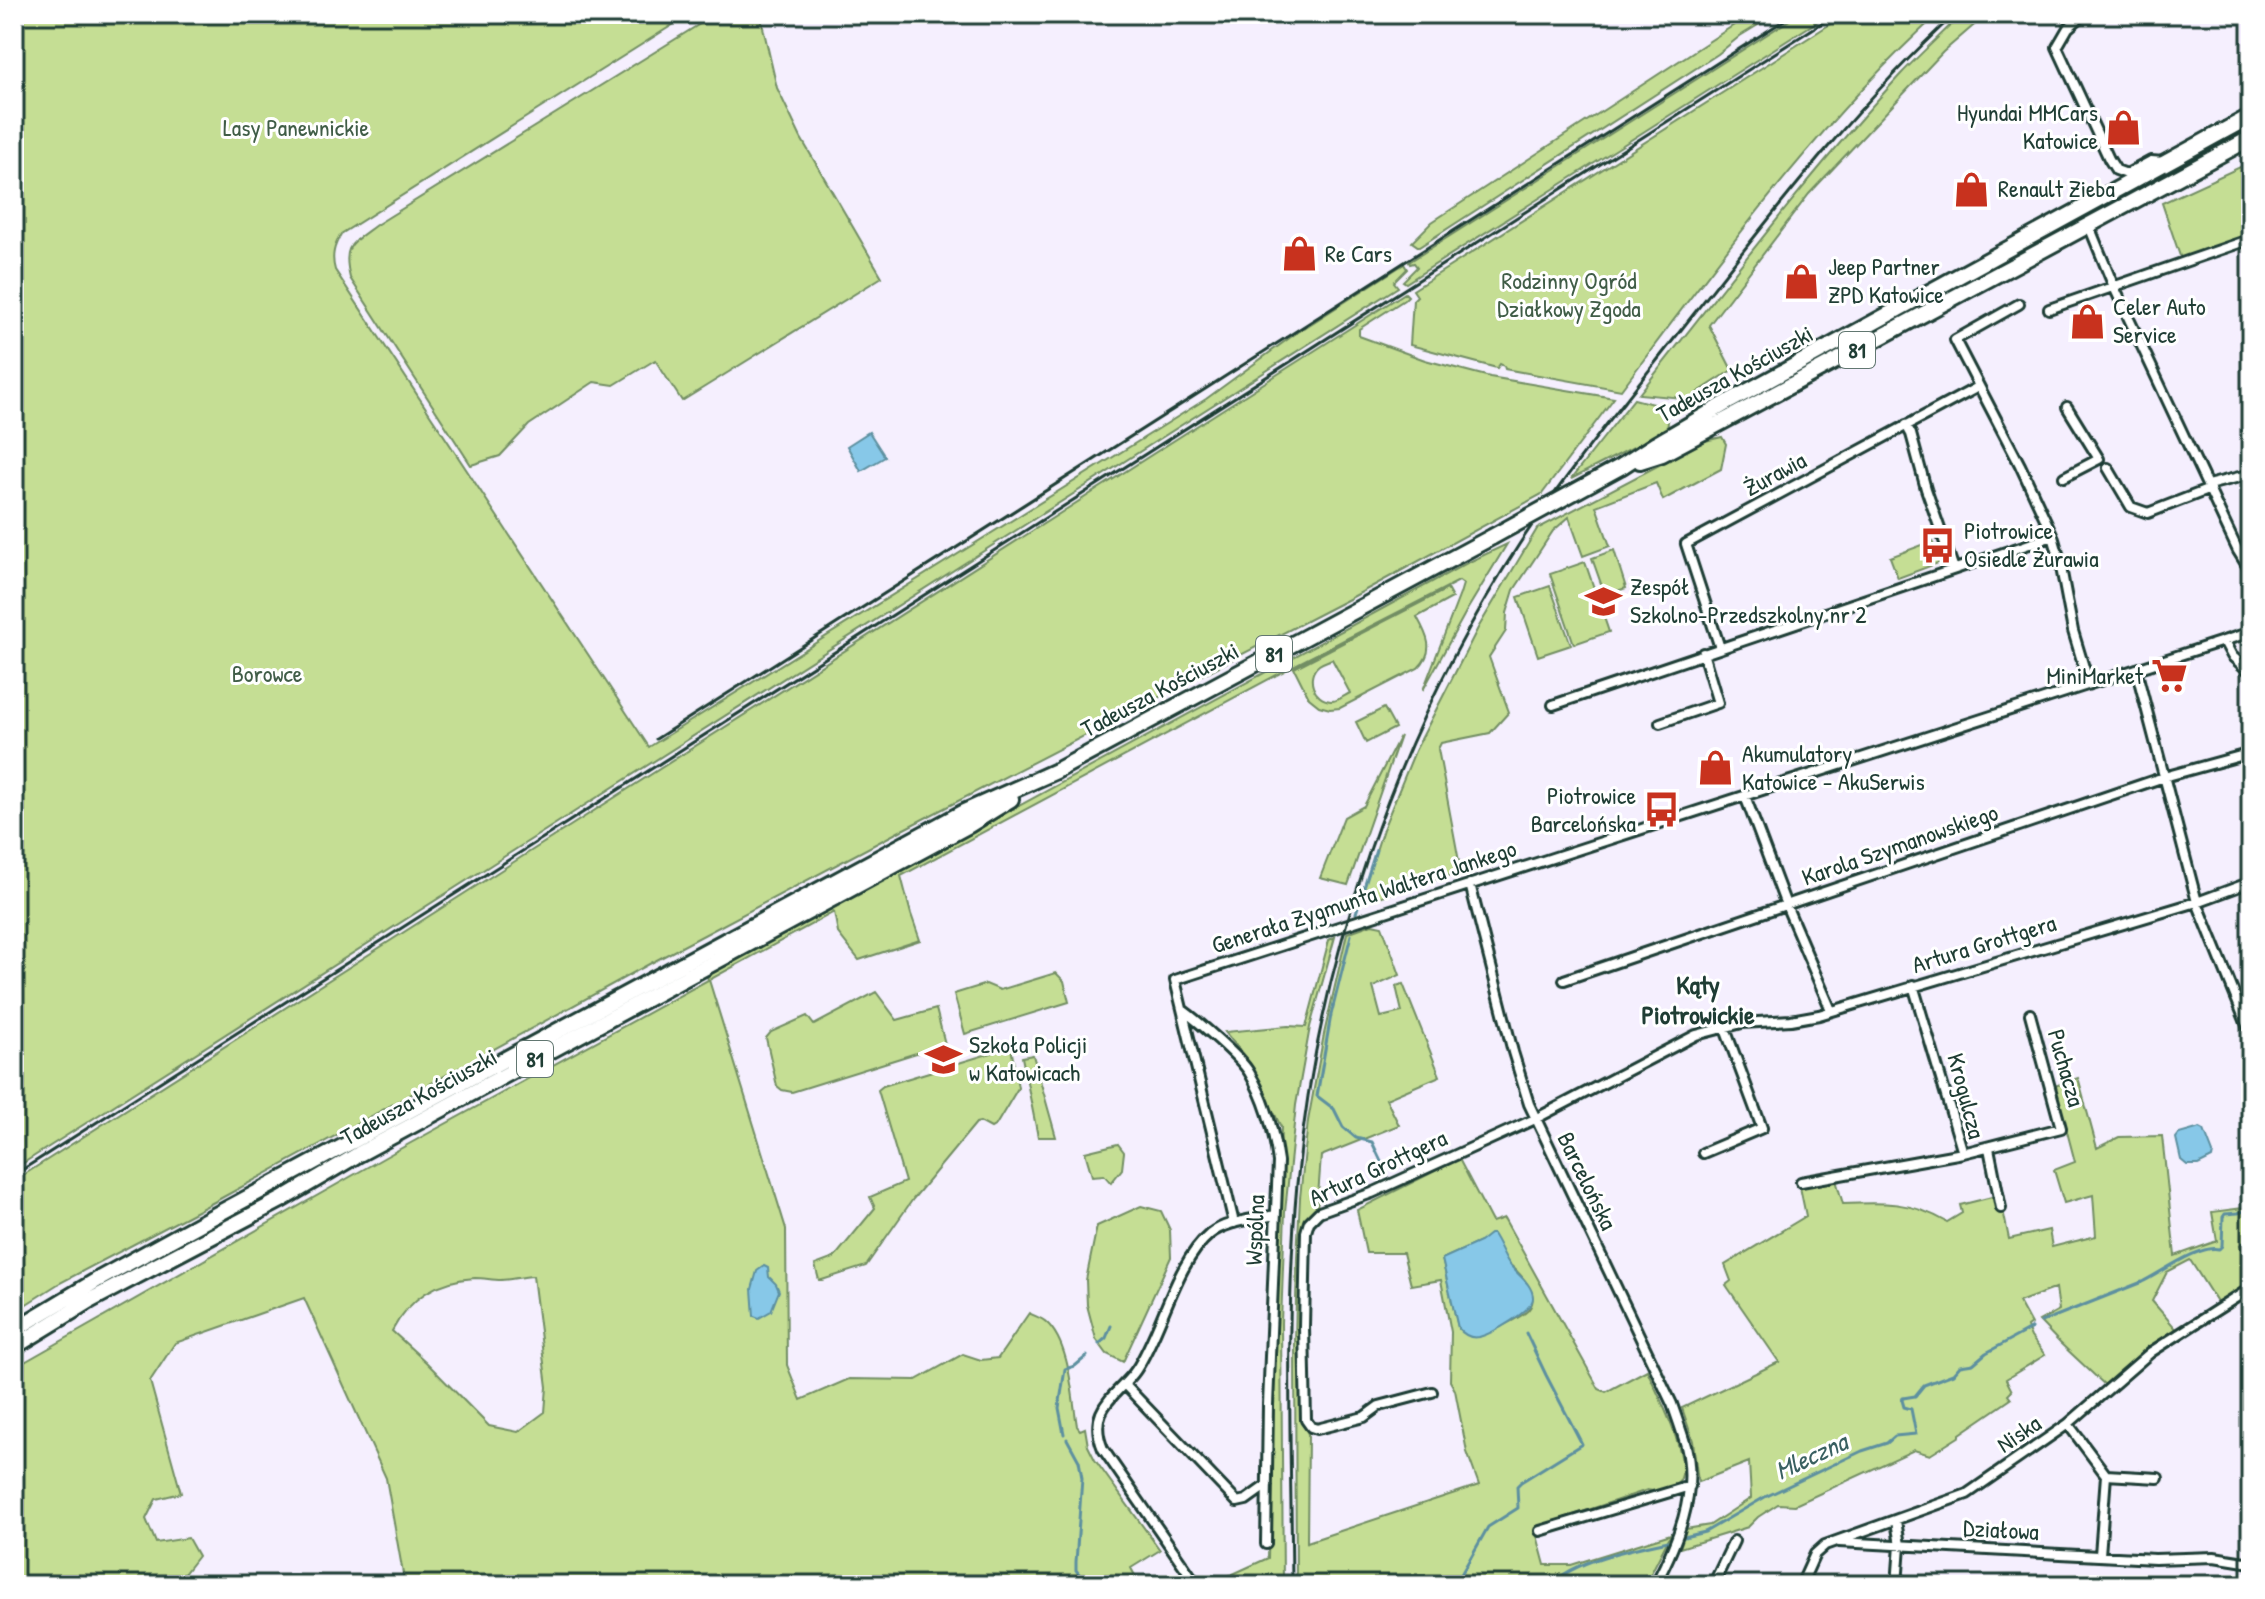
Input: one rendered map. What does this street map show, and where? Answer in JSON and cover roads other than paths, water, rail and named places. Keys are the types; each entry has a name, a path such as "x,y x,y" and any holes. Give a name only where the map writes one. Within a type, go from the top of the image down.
{"main road":[{"name":"Tadeusza Kościuszki","path":"14,1347 91,1300 281,1200 359,1154 969,825 1056,771 1622,466 1744,394 2251,116"},
{"name":"Tadeusza Kościuszki","path":"1622,466 1662,454 2251,138"},
{"name":"Tadeusza Kościuszki","path":"14,1330 175,1237 962,813 1056,771"}],"street":[{"path":"2084,14 2068,28 2057,47 2116,170 2127,174 2151,161 2167,162"},
{"path":"2089,226 2114,287 2238,551 2251,572"},
{"path":"2049,309 2251,239"},
{"path":"2019,304 1955,340 2053,536 2073,631 2089,684"},
{"name":"Żurawia","path":"1720,648 1686,544 1978,387"},
{"path":"2064,477 2099,459 2067,407"},
{"path":"1906,425 1954,569"},
{"path":"2108,468 2131,507 2148,513 2209,487 2251,474"},
{"path":"1553,705 2053,536"},
{"name":"Generała Zygmunta Waltera Jankego","path":"1175,980 2251,632"},
{"path":"2224,641 2232,656 2251,673"},
{"path":"1660,723 1718,703 1703,653"},
{"path":"2136,669 2197,902 2251,1035"},
{"name":"Karola Szymanowskiego","path":"1564,980 2164,777 2251,753"},
{"path":"1745,796 1786,905 1831,1010"},
{"name":"Artura Grottgera","path":"1432,1392 1379,1406 1364,1417 1317,1429 1306,1420 1306,1232 1309,1222 1319,1212 1372,1193 1535,1119 1696,1035 1724,1026 1791,1020 1831,1010 2197,902 2251,882"},
{"name":"Barcelońska","path":"1470,884 1513,1052 1535,1119 1672,1404 1686,1447 1690,1486 1673,1550 1655,1585"},
{"name":"Wspólna","path":"1175,980 1234,1223 1214,1231 1199,1246 1181,1276 1143,1359 1106,1404 1098,1423 1103,1449 1197,1585"},
{"name":"Krogulcza","path":"1801,1182 1963,1153 1913,985"},
{"name":"Wspólna","path":"1183,1011 1247,1069 1266,1110 1278,1162 1266,1544"},
{"name":"Puchacza","path":"1963,1153 2061,1128 2030,1014"},
{"path":"1703,1153 1762,1128 1724,1026"},
{"path":"1989,1148 2001,1208"},
{"path":"1234,1223 1275,1215"},
{"name":"Niska","path":"1801,1585 1815,1554 1825,1545 1967,1494 2068,1424 2151,1352 2251,1288"},
{"path":"1124,1384 1237,1502 1246,1500 1267,1485"},
{"path":"2068,1424 2106,1475 2100,1555"},
{"path":"2106,1475 2158,1478"},
{"path":"1540,1531 1690,1486"},
{"path":"1896,1521 1900,1545 1897,1585"},
{"path":"1713,1585 1734,1541"},
{"name":"Działowa","path":"1834,1541 2155,1559 2214,1557 2251,1563"}],"water":[{"path":"869,432 885,457 861,471 847,446"},
{"path":"2200,1128 2204,1130 2212,1158 2198,1165 2187,1165 2181,1160 2176,1138 2179,1134"},
{"path":"1493,1234 1511,1266 1530,1287 1533,1297 1527,1309 1511,1321 1485,1335 1472,1337 1458,1328 1442,1259 1480,1242"},
{"path":"764,1266 768,1268 769,1277 779,1291 771,1311 759,1318 754,1316 752,1289 757,1271"}],"waterway":[{"path":"1356,913 1376,850"},
{"path":"1351,935 1331,1015 1317,1096 1334,1109 1343,1127 1356,1138 1372,1142 1381,1161"},
{"name":"Mleczna","path":"2041,1322 2142,1282 2191,1255 2219,1249 2222,1246 2225,1214 2251,1209"},
{"path":"1099,1344 1106,1338 1111,1326"},
{"name":"Mleczna","path":"1680,1538 1705,1532 1765,1497 1862,1451 1887,1443 1895,1436 1916,1434 1911,1409 1904,1407 1903,1398 1915,1396 1924,1385 1953,1374 1960,1366 1973,1364 1986,1353 2032,1328"},
{"path":"1455,1585 1488,1527 1518,1508 1517,1486 1582,1444 1526,1333"},
{"path":"1064,1434 1059,1408 1065,1369 1075,1366 1087,1356"},
{"path":"1067,1439 1079,1461 1082,1478 1076,1570 1087,1585"},
{"name":"Mleczna","path":"1552,1585 1575,1568 1590,1562 1673,1540"}],"railway":[{"path":"656,739 1794,14"},
{"path":"14,1175 1836,14"},
{"path":"1292,1585 1291,1284 1297,1184 1308,1099 1323,1015 1344,932 1400,770 1476,616 1558,488 1812,166 1881,88 1955,14"}],"place":[{"name":"Hyundai MMCars Katowice","path":"2124,127"},
{"name":"Renault Zieba","path":"1972,189"},
{"name":"Re Cars","path":"1299,254"},
{"name":"Jeep Partner ZPD Katowice","path":"1802,281"},
{"name":"Celer Auto Service","path":"2087,321"},
{"name":"Piotrowice Osiedle Żurawia","path":"1938,545"},
{"name":"Zespół Szkolno-Przedszkolny nr 2","path":"1604,601"},
{"name":"MiniMarket","path":"2169,676"},
{"name":"Akumulatory Katowice - AkuSerwis","path":"1716,768"},
{"name":"Piotrowice Barcelońska","path":"1662,810"},
{"name":"Szkoła Policji w Katowicach","path":"943,1059"}],"district":[{"name":"Kąty Piotrowickie","path":"1698,1000"}],"park label":[{"name":"Lasy Panewnickie","path":"296,128"},
{"name":"Rodzinny Ogród Działkowy Zgoda","path":"1569,295"},
{"name":"Borowce","path":"267,674"}]}
